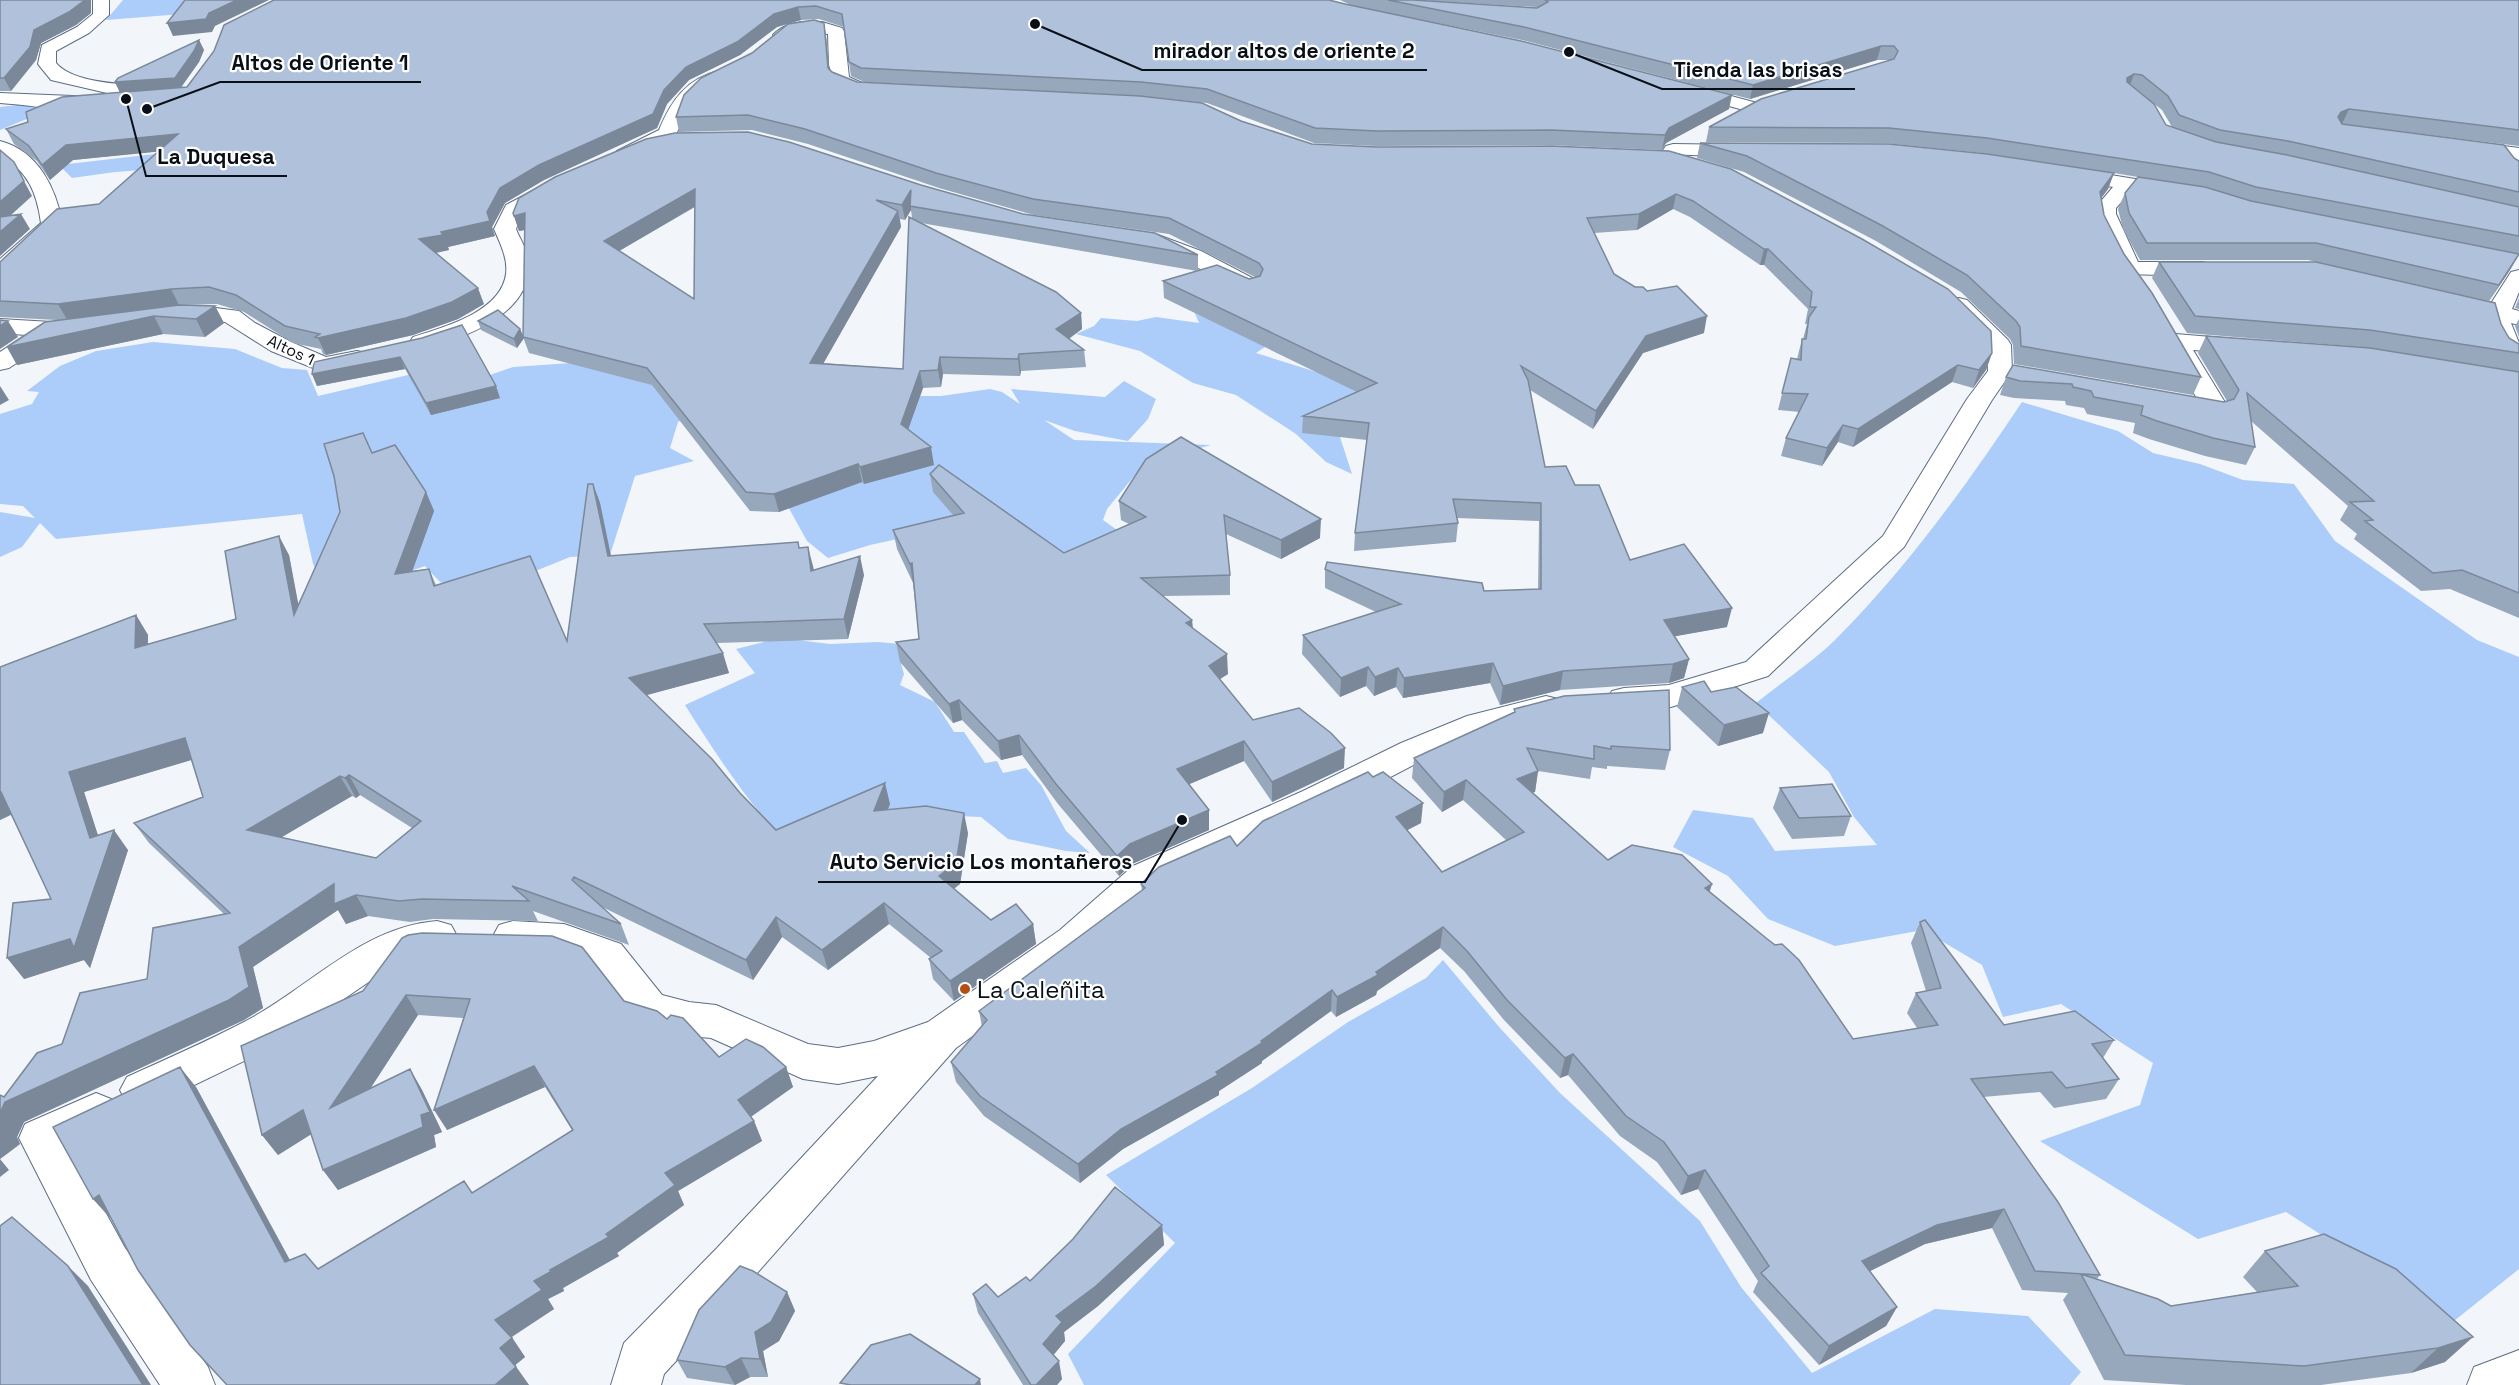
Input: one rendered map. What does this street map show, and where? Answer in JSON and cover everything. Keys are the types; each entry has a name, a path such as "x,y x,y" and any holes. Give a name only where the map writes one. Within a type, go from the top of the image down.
{"street":[{"path":"0,98 80,103 175,96 107,88 57,76 47,64 48,49 83,30 101,15 101,0"},
{"path":"762,49 784,32 801,27 817,18 836,32 841,80 860,89 900,92"},
{"path":"611,161 667,133 678,106 697,86 738,66"},
{"path":"1666,84 1751,107"},
{"path":"1732,118 1751,107 1773,101"},
{"path":"1666,155 1702,134"},
{"path":"644,146 689,139"},
{"path":"2444,145 2519,154"},
{"path":"0,147 16,155 41,184 46,192 52,225 0,271"},
{"path":"1666,155 1762,151"},
{"path":"1666,155 1713,171"},
{"path":"2048,171 2202,195"},
{"path":"399,349 439,337 482,318 505,302 518,282 518,263 512,241 505,230 513,209 552,186 570,179"},
{"path":"2127,183 2106,207 2106,214 2130,269 2144,288"},
{"path":"1142,238 1161,241 1250,286"},
{"path":"2515,267 2508,289 2508,316 2499,330 2519,358"},
{"path":"2130,269 2225,269"},
{"path":"636,1385 642,1361 734,1264 941,1036 1074,941 1146,876 1316,800 1413,751 1479,724 1560,703 1671,696 1757,669 1894,541 1980,399 2011,373 1999,345 1948,296"},
{"path":"2431,298 2508,316"},
{"name":"Altos 1","path":"159,316 191,313 231,316 247,328 280,346 323,365 377,354"},
{"path":"0,326 49,330 100,325"},
{"path":"0,363 49,330"},
{"path":"2184,403 2216,409 2172,333 2268,349"},
{"path":"190,1385 108,1264 41,1138 260,1034 381,953 413,938 472,936 564,939 607,955 649,1008 688,1019 716,1022 803,1061 838,1066 875,1059 941,1036"},
{"path":"2492,1385 2519,1375"}],"shaded area":[{"path":"123,0 192,0 182,14 106,20"},
{"path":"43,102 34,116 0,130 0,107"},
{"path":"164,153 156,169 72,178 59,165"},
{"path":"1194,311 1286,333 1256,353 1342,380 1377,381 1339,434 1352,474 1326,462 1296,434 1236,395 1193,383 1140,351 1076,334 1094,326 1101,318 1137,321 1156,317 1199,323"},
{"path":"153,342 235,349 282,368 307,370 318,396 451,365 487,376 513,367 571,363 608,355 715,404 678,422 670,448 694,461 635,476 610,555 570,557 533,572 465,588 440,582 425,566 350,592 324,584 313,564 302,514 56,539 40,523 22,547 0,557 0,512 35,518 23,506 0,504 0,414 32,404 39,392 27,391 60,366 96,351"},
{"path":"1124,381 1156,399 1148,419 1128,441 1075,431 1044,420 1074,440 1211,445 1145,463 1107,509 1103,520 1117,530 1061,564 916,535 870,545 828,558 807,541 775,483 899,396 941,396 990,389 1002,392 1020,404 1011,389 1105,397"},
{"path":"2022,402 2118,431 2153,453 2200,464 2243,480 2294,484 2335,541 2477,640 2519,657 2519,1269 2454,1321 2286,1212 2198,1239 2040,1141 2140,1105 2153,1063 2061,1004 2003,1017 1982,965 1923,930 1835,946 1768,919 1728,876 1673,847 1693,810 1753,818 1775,851 1877,845 1854,817 1829,772 1756,703 1835,640 1886,585 1934,526"},
{"path":"780,638 830,644 878,642 912,645 914,653 900,660 904,674 900,685 935,702 954,732 964,732 985,763 997,761 1003,773 1026,768 1041,785 1066,831 1090,853 1066,851 1008,839 981,817 933,815 780,836 741,789 685,705 755,673 736,649"},
{"path":"1443,960 1500,1028 1560,1093 1700,1221 1741,1287 1812,1373 1935,1309 2028,1316 2081,1372 2070,1385 1084,1385 1068,1354 1175,1243 1106,1175 1252,1088 1348,1022 1426,978"}],"building":[{"path":"0,0 85,0 69,12 34,30 30,47 4,78 0,78"},
{"path":"185,0 237,0 209,13 206,19 167,23"},
{"path":"274,0 1329,0 1521,41 1732,95 1669,128 1665,135 1551,130 1377,131 1315,128 1207,89 1141,82 861,68 849,62 842,14 816,6 798,7 774,14 737,42 686,67 664,90 653,114 539,165 500,188 487,212 490,221 441,232 443,235 419,239 478,288 452,302 406,318 318,338 315,337 320,334 285,326 236,295 209,287 171,289 58,304 0,301 0,262 57,209 99,204 178,134 66,145 42,165 29,146 6,129 28,122 26,112 62,97 187,87 214,51 224,25"},
{"path":"1388,0 1537,8 1548,2 1545,0 2519,0 2519,130 2349,109 2341,112 2338,117 2342,124 2504,145 2519,161 2519,192 2288,141 2220,130 2179,115 2168,96 2142,75 2134,74 2127,78 2127,82 2154,104 2166,125 2216,142 2287,155 2519,207 2519,236 2256,187 2209,172 1987,138 1889,128 1709,127 1761,99 1894,59 1898,51 1894,46 1881,46 1753,85 1524,27"},
{"path":"814,20 824,23 828,68 832,72 857,82 1140,96 1202,103 1241,121 1312,144 1377,147 1551,146 1669,151 1731,169 1862,239 1948,289 1991,331 1992,353 1979,370 1958,365 1858,429 1843,425 1827,448 1786,438 1808,394 1782,393 1791,358 1801,360 1802,339 1806,339 1809,317 1816,307 1810,307 1812,292 1768,249 1764,249 1693,201 1676,194 1639,214 1587,218 1614,274 1635,287 1643,287 1647,291 1677,286 1707,316 1646,336 1596,411 1521,366 1528,380 1545,467 1566,466 1575,485 1599,485 1630,560 1684,544 1732,608 1664,620 1689,659 1673,664 1563,671 1503,686 1493,663 1404,678 1398,668 1375,677 1368,667 1341,678 1303,635 1401,604 1325,569 1327,562 1482,583 1484,591 1541,589 1541,503 1453,499 1458,523 1355,533 1369,423 1303,416 1377,383 1163,281 1217,265 1249,279 1260,276 1263,269 1259,263 1169,218 1033,199 936,173 805,129 748,115 676,117 684,95 701,78 752,53 788,24"},
{"path":"199,40 175,78 115,82 118,78"},
{"path":"748,132 789,142 921,185 1023,214 1155,233 1198,255 910,206 911,190 902,205 876,200 898,211 810,363 903,369 909,217 1056,292 1081,313 1056,329 1084,350 1019,354 1018,359 940,357 938,370 920,371 901,424 931,447 860,467 858,464 774,494 746,492 647,368 523,337 525,213 514,216 513,213 519,198 555,177 646,139 675,133","holes":["695,189 694,299 604,241"]},
{"path":"1700,143 1889,144 1987,154 2114,173 2100,192 2104,215 2124,254 2152,293 2201,377 2021,346 2020,327 2016,321 1967,275 1881,225 1747,156"},
{"path":"0,150 14,162 24,181 0,202"},
{"path":"2138,177 2205,187 2251,201 2519,254 2499,285 2316,243 2147,243 2129,213 2125,193"},
{"path":"21,214 0,232 0,217"},
{"path":"2159,262 2316,262 2495,303 2501,324 2509,338 2519,344 2519,353 2370,330 2195,316"},
{"path":"179,305 215,306 196,319 154,316 7,347 45,322"},
{"path":"498,310 520,329 514,339 478,321"},
{"path":"0,320 8,321 0,326"},
{"path":"462,325 496,386 426,403 400,357 312,374 314,362 422,338"},
{"path":"2206,336 2370,348 2519,372 2519,593 2462,570 2433,573 2365,521 2373,520 2350,502 2374,501 2247,393 2255,447 2213,438 2157,421 2141,415 2143,406 2094,397 2091,391 2073,387 2072,384 2020,381 2006,377 2013,365 2224,402 2234,399 2239,390"},
{"path":"363,433 372,453 395,445 426,492 395,574 429,569 434,586 530,556 567,641 588,484 593,484 608,556 798,542 799,548 808,547 811,571 860,556 844,619 704,624 723,653 629,678 712,759 740,793 776,830 885,783 874,811 926,806 964,813 956,863 939,876 991,920 1016,904 1033,924 950,981 929,959 942,951 884,903 822,950 776,917 746,960 574,877 572,880 621,924 512,886 529,901 422,899 399,901 356,895 334,904 334,884 239,947 249,987 229,1000 5,1102 0,1113 0,1095 4,1097 37,1053 62,1044 80,993 147,979 153,928 230,913 134,823 203,797 185,738 69,772 90,838 114,830 74,948 70,939 7,958 13,903 51,899 0,793 0,667 136,615 135,648 236,619 225,551 279,536 294,615 340,512 334,476 324,444","holes":["349,775 421,821 376,858 247,830 340,776 345,778"]},
{"path":"1181,437 1321,519 1281,540 1224,515 1230,575 1141,578 1192,620 1186,623 1227,654 1209,666 1253,720 1299,708 1331,733 1345,748 1272,782 1244,741 1177,769 1209,810 1130,844 1117,856 1056,784 1019,735 998,741 959,700 949,704 896,642 919,639 912,563 910,564 893,530 964,513 930,474 939,465 1064,553 1146,517 1119,501 1146,459"},
{"path":"1704,681 1711,692 1736,687 1769,713 1724,725 1682,687"},
{"path":"1669,690 1670,750 1611,746 1611,749 1594,746 1594,759 1527,748 1538,771 1517,779 1608,860 1632,845 1682,855 1712,884 1705,888 1775,945 1782,944 1799,960 1853,1039 1938,1025 1916,993 1941,988 1920,922 1925,920 2004,1025 2075,1011 2114,1040 2092,1044 2119,1079 2066,1088 2052,1072 1971,1079 2058,1202 2100,1275 2035,1271 2004,1209 1937,1225 1862,1261 1897,1307 1829,1346 1761,1273 1769,1266 1705,1170 1688,1176 1664,1142 1626,1116 1573,1054 1565,1058 1507,1000 1467,951 1443,927 1376,972 1378,975 1337,997 1332,990 1261,1041 1262,1043 1216,1072 1218,1075 1121,1129 1078,1164 980,1096 951,1062 987,1020 979,1011 1145,888 1141,884 1159,867 1230,836 1237,846 1263,821 1368,772 1373,777 1383,772 1423,803 1396,817 1442,872 1524,832 1466,780 1444,792 1414,758 1515,712 1514,709 1564,696"},
{"path":"1832,784 1851,816 1799,818 1780,788"},
{"path":"422,933 552,936 582,947 624,1001 657,1011 667,1019 671,1015 683,1018 719,1057 746,1039 763,1047 786,1067 738,1100 754,1121 665,1173 675,1185 606,1234 609,1237 534,1281 542,1290 495,1320 512,1338 500,1348 516,1367 495,1385 227,1385 190,1345 138,1270 99,1195 93,1199 53,1127 180,1067 285,1262 305,1254 318,1269 464,1181 472,1193 573,1130 534,1066 434,1110 470,999 406,995 330,1108 410,1069 430,1112 421,1115 423,1127 323,1170 303,1110 262,1135 241,1046 363,991 402,938"},
{"path":"1115,1187 1162,1225 1096,1286 1056,1316 1062,1322 1043,1344 1059,1361 1036,1385 1031,1385 973,1294 986,1284 998,1297 1026,1277 1030,1281 1073,1239"},
{"path":"12,1217 68,1266 143,1385 0,1385 0,1226"},
{"path":"2324,1234 2396,1269 2473,1337 2438,1348 2304,1366 2125,1355 2081,1274 2158,1299 2171,1306 2298,1286 2265,1251"},
{"path":"740,1266 753,1271 787,1292 771,1322 755,1332 760,1359 741,1358 725,1367 677,1360 699,1310"},
{"path":"910,1334 980,1379 975,1385 851,1385 840,1383 871,1345"}],"place":[{"name":"mirador altos de oriente 2","path":"1035,24"},
{"name":"Tienda las brisas","path":"1569,52"},
{"name":"La Duquesa","path":"126,99"},
{"name":"Altos de Oriente 1","path":"147,109"},
{"name":"Auto Servicio Los montañeros","path":"1182,820"},
{"name":"La Caleñita","path":"965,989"}]}
